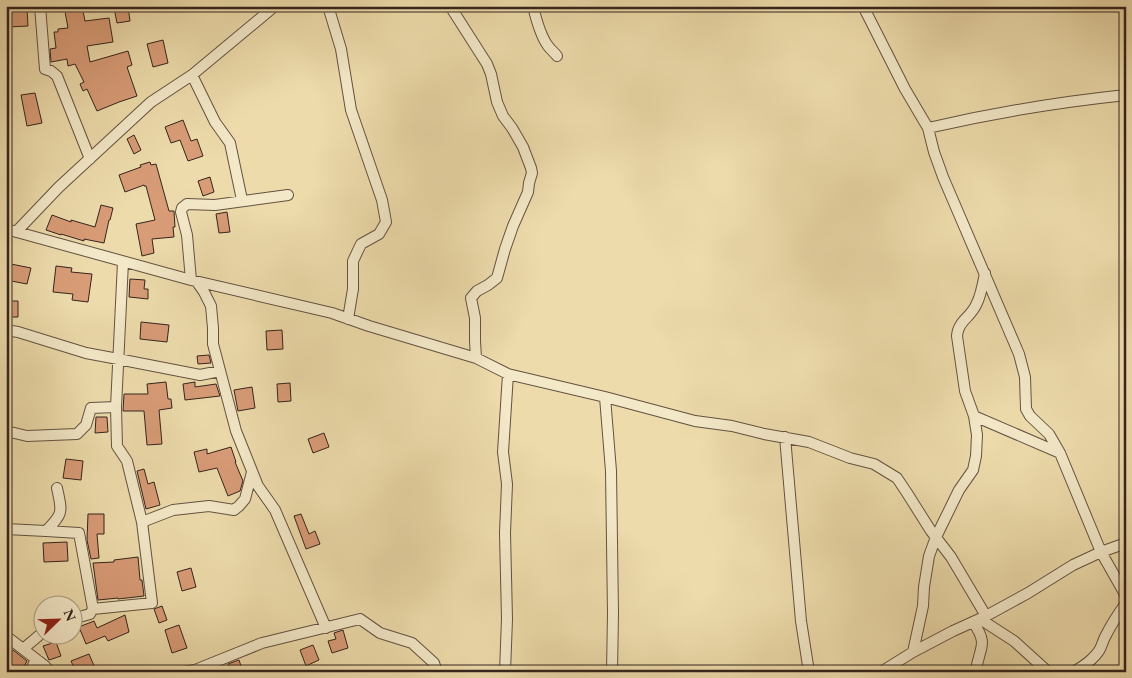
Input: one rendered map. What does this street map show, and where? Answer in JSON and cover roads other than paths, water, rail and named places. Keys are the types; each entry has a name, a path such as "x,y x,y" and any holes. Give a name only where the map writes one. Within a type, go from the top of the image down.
{"street":[{"path":"40,6 45,69 56,76 90,159"},
{"path":"11,231 151,102 192,75 275,6"},
{"path":"328,6 340,49 351,110 382,200 386,222 379,234 361,244 353,261 353,289 348,319"},
{"path":"450,6 487,64 497,102 503,116 523,147 532,173 528,192 513,226 497,278 477,291 471,298 475,318 474,341 476,358"},
{"path":"533,6 536,20 545,40 558,56"},
{"path":"863,6 905,89 928,128 943,177 1019,354 1025,377 1026,410 1049,434 1060,453 1101,552 1126,596"},
{"path":"192,75 215,122 230,143 242,200"},
{"path":"928,128 969,118 1126,95"},
{"path":"288,195 215,205 187,204 182,208 181,212 187,235 194,281 204,292 211,306 213,344 236,431 258,486 275,510 326,628"},
{"path":"11,231 194,281 332,313 476,358 508,374 695,421 732,426 809,442 850,458 874,464 897,478 951,557 980,619 982,644 976,672"},
{"path":"93,609 152,603 142,522 127,461 118,446 116,407 123,262"},
{"path":"913,652 923,606 929,556 959,490 972,470 976,456 977,435 974,416 965,391 957,336 958,329 976,307 985,273"},
{"path":"6,330 86,353 200,375 220,371"},
{"path":"505,672 507,484 503,452 508,374"},
{"path":"605,397 611,471 612,672"},
{"path":"6,432 27,436 77,434 86,424 91,408 116,407"},
{"path":"974,416 1060,453"},
{"path":"785,438 801,620 809,672"},
{"path":"142,522 173,510 210,506 234,510 245,499 252,472"},
{"path":"46,531 59,516 61,506 57,488"},
{"path":"245,499 266,498"},
{"path":"6,529 79,533 93,609 90,614 82,616"},
{"path":"881,672 952,631 980,619 1028,593 1073,565 1126,543"},
{"path":"1073,672 1086,664 1095,655 1126,603"},
{"path":"980,619 1014,641 1046,670 1051,672"},
{"path":"183,672 195,670 262,643 360,620 380,633 412,643 434,663 437,672"},
{"path":"6,636 50,672"},
{"path":"23,649 32,641"},
{"path":"30,672 36,659"}]}
